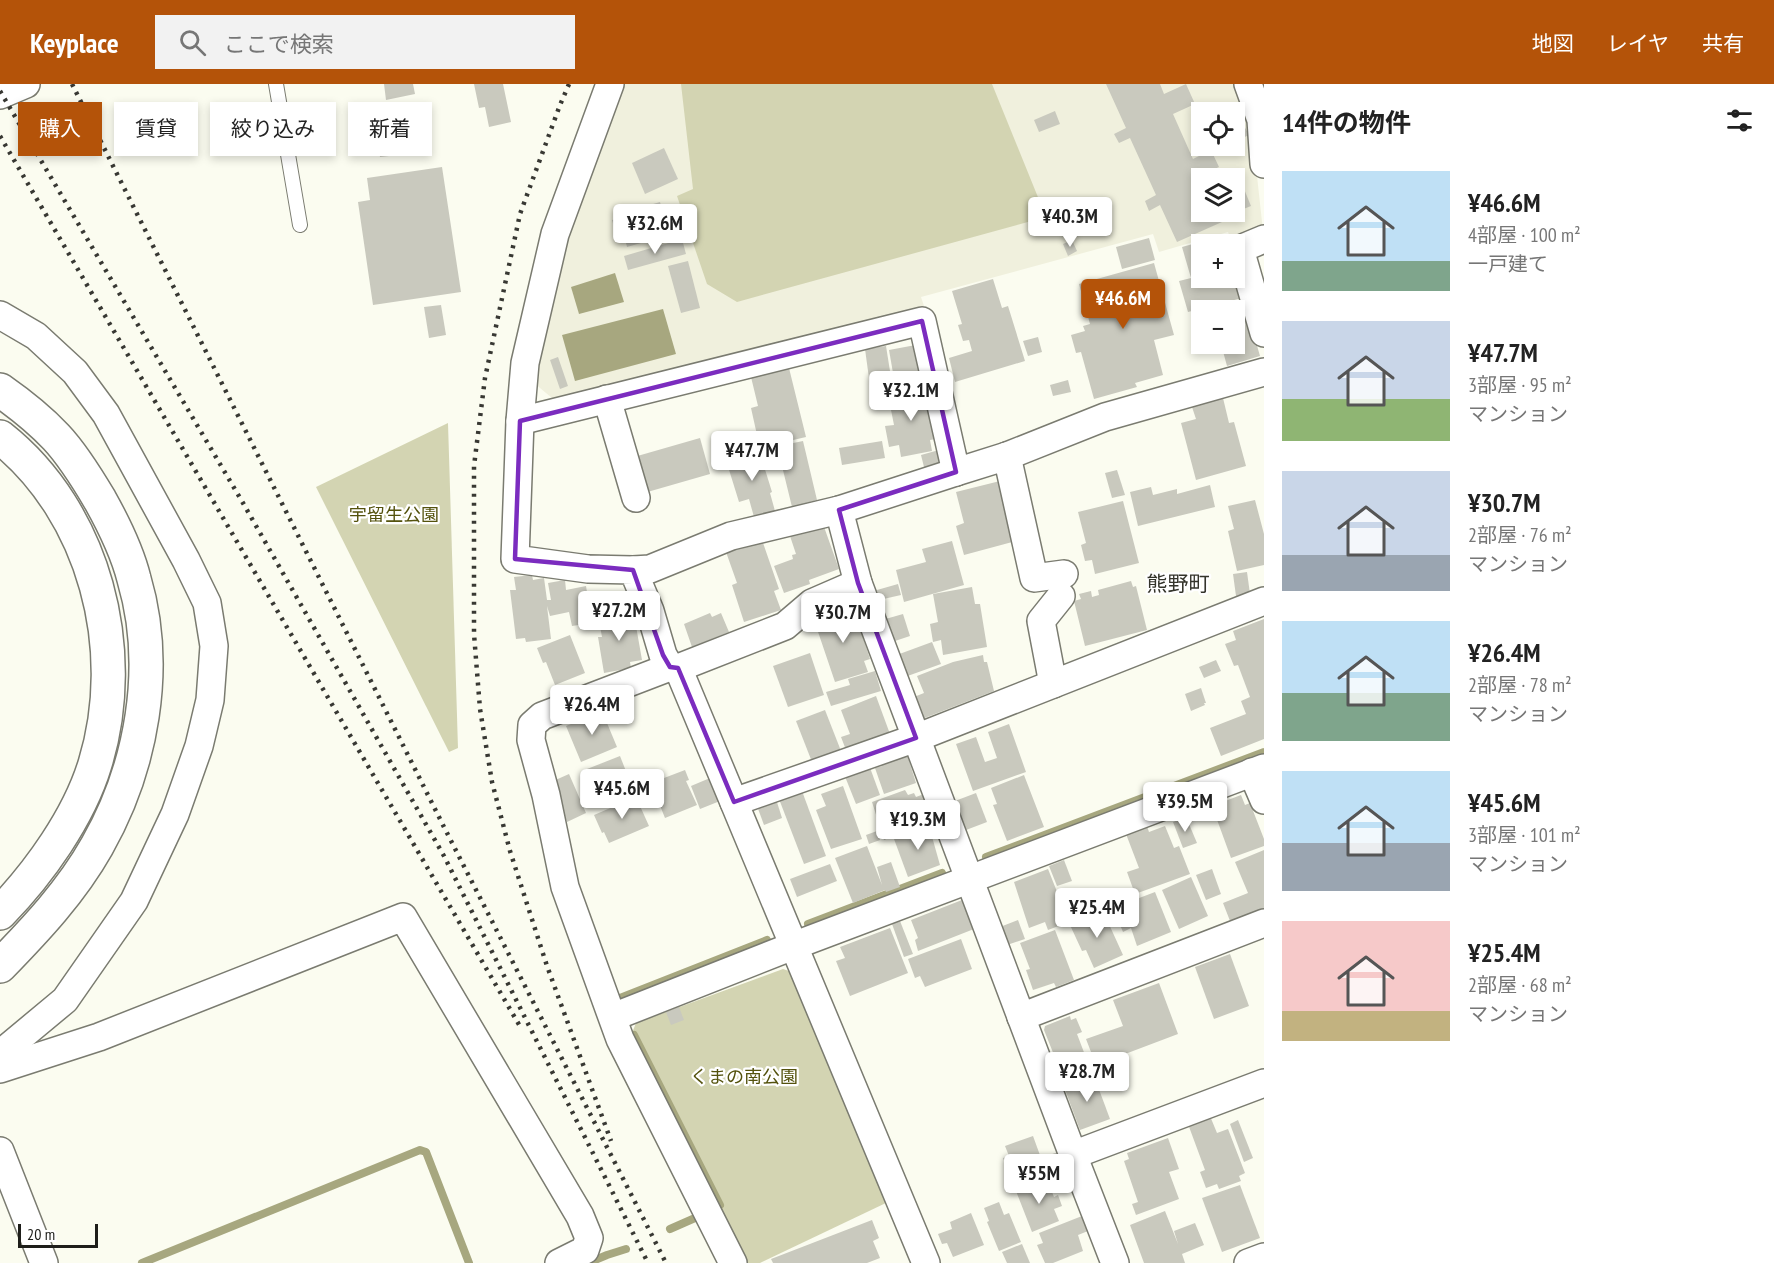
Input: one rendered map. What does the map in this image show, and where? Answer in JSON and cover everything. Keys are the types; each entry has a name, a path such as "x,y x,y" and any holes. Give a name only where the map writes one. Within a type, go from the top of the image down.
{"highway":[{"path":"0,390 22,406 56,437 87,478 115,528 135,579 144,633 146,688 138,743 120,798 97,846 69,890 0,966"},
{"path":"0,437 45,482 72,524 92,568 102,609 109,669 106,716 95,765 75,811 48,854 0,913"}],"street":[{"path":"0,95 26,84"},
{"path":"610,84 555,234 525,363 520,421 515,559 588,569 650,569 731,536 839,510 1007,456 1105,417 1264,372"},
{"path":"1248,84 1261,120 1264,164"},
{"path":"1264,239 1240,249 1264,333"},
{"path":"0,315 36,336 75,372 106,414 207,603 214,646 210,700 199,746 175,814 134,901 65,1000 0,1054"},
{"path":"520,421 922,321 956,472"},
{"path":"607,399 636,498"},
{"path":"1007,456 1034,578 1063,585 1041,621 1053,684"},
{"path":"839,510 858,583 1115,1263"},
{"path":"633,570 651,611 663,655 674,668 734,802 926,1263"},
{"path":"733,1263 620,1039 565,887 546,795 531,740 532,725 542,716 785,626 812,603 858,583"},
{"path":"734,802 916,738 1264,601"},
{"path":"613,1017 1258,770 1264,800"},
{"path":"0,1069 99,1037 403,917 580,1216 589,1238 585,1250 559,1263"},
{"path":"1021,1017 1264,923"},
{"path":"1073,1155 1264,1083"},
{"path":"0,1151 44,1263"},
{"path":"1248,1263 1264,1257"}],"lane":[{"path":"276,84 300,225"}],"highlighted area":[{"path":"922,321 956,472 839,510 858,583 916,738 734,802 678,668 670,667 663,655 633,570 515,559 520,421"}],"shaded area":[{"path":"622,84 1237,84 1243,102 1191,102 1191,156 1245,156 1245,109 1252,130 1263,231 1245,236 1245,234 1229,234 1228,232 1191,234 1191,243 1159,252 1153,234 921,297 924,306 558,403 534,383 571,225"},
{"path":"615,273 624,302 579,314 571,287"},
{"path":"663,309 676,354 575,381 562,335"}],"green space":[{"path":"681,84 992,84 1046,217 737,302 707,284 677,196 693,189"},
{"name":"宇留生公園","path":"448,423 458,748 449,752 316,487"},
{"name":"くまの南公園","path":"783,969 792,972 888,1202 760,1263 745,1263 630,1038 636,1023"}],"building":[{"path":"384,84 413,84 415,94 386,100"},
{"path":"474,84 503,84 511,122 489,127 485,107 479,108"},
{"path":"1106,84 1160,84 1164,94 1186,84 1194,102 1173,114 1193,159 1199,156 1214,156 1219,167 1191,168 1191,222 1222,222 1177,242 1160,205 1149,211 1145,201 1156,195 1130,138 1119,143 1114,134 1126,128"},
{"path":"1245,109 1250,118 1245,120"},
{"path":"1055,111 1060,124 1039,132 1034,120"},
{"path":"664,148 678,179 645,194 632,163"},
{"path":"442,167 461,292 373,305 358,202 370,200 367,178"},
{"path":"1245,191 1251,206 1245,208"},
{"path":"660,202 669,235 627,247 623,231 616,233 612,220 620,218 619,214"},
{"path":"1149,238 1155,260 1122,269 1116,247"},
{"path":"682,239 686,254 628,270 624,256"},
{"path":"1072,240 1077,251 1068,256 1063,244"},
{"path":"1191,244 1191,278 1182,247"},
{"path":"688,261 700,308 681,313 668,266"},
{"path":"1154,263 1174,335 1154,340 1163,375 1135,383 1137,387 1094,399 1081,352 1076,353 1071,335 1085,331 1083,326 1090,324 1079,284"},
{"path":"1191,278 1191,288 1238,288 1242,298 1191,300 1191,311 1188,312 1179,281"},
{"path":"993,279 1002,308 1008,306 1025,361 955,382 949,358 972,351 969,340 963,341 958,325 962,324 952,291"},
{"path":"441,305 446,335 429,338 424,307"},
{"path":"1245,311 1247,311 1260,356 1227,366 1224,354 1245,354"},
{"path":"1038,337 1042,352 1028,356 1023,341"},
{"path":"921,344 928,384 896,390 889,350"},
{"path":"886,346 893,390 871,393 865,349"},
{"path":"558,357 568,386 560,389 550,360"},
{"path":"789,368 806,437 763,447 761,434 757,435 751,408 758,406 751,377"},
{"path":"1068,380 1071,392 1053,396 1050,385"},
{"path":"926,387 936,439 930,440 932,451 901,457 899,445 889,447 885,426 894,425 888,395"},
{"path":"1223,398 1229,423 1234,422 1246,466 1196,480 1181,423 1196,419 1192,407"},
{"path":"700,438 710,474 637,495 627,459"},
{"path":"803,441 817,500 792,507 781,462 778,463 774,447"},
{"path":"882,441 885,458 842,465 839,448"},
{"path":"759,450 772,492 770,493 775,511 754,517 749,499 739,502 726,460"},
{"path":"939,450 943,467 925,471 921,455"},
{"path":"1117,470 1125,495 1112,498 1105,473"},
{"path":"1000,481 1016,541 964,555 956,526 964,523 956,492"},
{"path":"1210,485 1215,507 1138,526 1130,492 1151,487 1153,495 1177,489 1177,494"},
{"path":"1255,500 1264,534 1264,565 1237,571 1228,531 1234,529 1228,506"},
{"path":"1123,501 1139,563 1095,574 1092,560 1085,561 1081,545 1086,543 1078,512"},
{"path":"823,524 839,569 809,580 810,584 784,593 774,566 793,559 792,555 796,554 790,536"},
{"path":"762,540 779,589 774,591 781,610 744,622 732,585 737,583 726,552"},
{"path":"952,541 964,585 904,602 896,570 926,562 922,549"},
{"path":"1247,572 1250,594 1236,596 1233,574"},
{"path":"532,575 533,580 544,578 547,600 551,600 548,583 565,580 566,590 586,586 592,623 572,626 569,612 550,616 547,606 551,639 526,642 525,638 516,639 510,590 516,590 514,577"},
{"path":"1131,581 1133,587 1136,586 1147,630 1085,646 1074,601 1081,599 1079,594 1091,591 1092,597 1099,595 1098,590"},
{"path":"898,584 901,595 879,600 877,590"},
{"path":"972,587 975,604 980,604 987,647 943,655 941,640 933,642 930,624 938,622 933,594"},
{"path":"624,595 628,607 608,612 605,600"},
{"path":"853,607 870,659 864,661 868,672 835,682 814,620"},
{"path":"633,609 642,660 630,662 631,668 604,673 598,637 602,637 599,621 612,619 612,612"},
{"path":"710,613 712,617 721,613 729,632 692,647 684,624"},
{"path":"903,614 910,636 889,643 882,620"},
{"path":"1264,619 1264,739 1221,756 1210,728 1246,714 1241,701 1250,697 1238,665 1234,666 1225,644 1236,640 1233,631"},
{"path":"570,635 585,673 555,685 546,662 543,663 537,648"},
{"path":"932,642 941,664 902,678 894,656"},
{"path":"810,653 824,695 788,707 773,666"},
{"path":"983,655 994,691 922,719 914,697 924,693 917,676 953,662"},
{"path":"1216,660 1221,671 1204,678 1199,667"},
{"path":"875,671 881,691 831,706 826,692 850,685 848,679"},
{"path":"1201,688 1206,703 1191,711 1185,694"},
{"path":"876,696 890,734 846,750 841,737 850,734 841,710"},
{"path":"825,710 841,751 812,762 796,721"},
{"path":"602,711 617,747 581,762 566,726"},
{"path":"1009,724 1026,772 973,791 956,744 976,737 985,762 997,758 988,732"},
{"path":"906,751 916,783 884,794 875,768 882,766 880,760"},
{"path":"620,756 633,789 595,804 582,771"},
{"path":"869,765 880,795 856,804 844,774"},
{"path":"685,770 689,780 686,781 697,805 665,818 651,783"},
{"path":"569,774 586,813 567,822 551,782"},
{"path":"1024,775 1044,827 1007,841 993,805 997,804 991,788"},
{"path":"710,778 720,801 700,809 691,786"},
{"path":"843,786 862,839 831,849 816,810 826,806 821,794"},
{"path":"905,790 908,795 914,793 916,797 924,794 934,820 884,840 872,802"},
{"path":"802,791 826,856 804,864 779,799"},
{"path":"976,793 987,822 966,830 955,801"},
{"path":"1241,795 1245,805 1250,803 1264,839 1264,846 1231,858 1212,806"},
{"path":"636,797 649,826 609,843 594,815"},
{"path":"776,799 782,818 764,825 757,806"},
{"path":"1186,817 1197,843 1183,848 1173,822"},
{"path":"929,826 940,865 908,877 894,839"},
{"path":"1147,826 1149,832 1165,826 1174,848 1179,846 1190,874 1135,894 1127,872 1139,868 1126,834"},
{"path":"877,831 880,840 869,844 866,835"},
{"path":"867,846 882,885 877,867 891,862 900,887 886,892 885,890 853,903 835,858"},
{"path":"1264,850 1264,913 1232,926 1223,903 1248,893 1235,862"},
{"path":"1064,860 1072,881 1057,886 1049,866"},
{"path":"830,864 837,881 797,897 790,879"},
{"path":"1048,869 1069,922 1048,930 1045,922 1029,928 1014,882"},
{"path":"1212,869 1221,894 1206,900 1196,875"},
{"path":"1191,877 1208,916 1179,929 1162,890"},
{"path":"1155,892 1171,932 1137,946 1131,928 1123,932 1113,908"},
{"path":"962,900 974,929 918,951 915,940 918,938 911,920"},
{"path":"1103,911 1123,955 1094,968 1086,950 1082,951 1070,925"},
{"path":"1018,920 1025,939 1007,945 1000,927"},
{"path":"900,921 913,954 904,957 892,924"},
{"path":"890,928 908,973 850,996 836,961 845,958 840,947"},
{"path":"1055,930 1074,980 1056,987 1054,983 1033,990 1026,970 1030,969 1020,943"},
{"path":"961,939 972,969 925,987 920,976 915,978 908,959"},
{"path":"1230,954 1249,1006 1214,1019 1195,967"},
{"path":"1159,983 1178,1034 1096,1065 1086,1039 1123,1026 1113,1000"},
{"path":"679,1007 684,1020 671,1025 666,1012"},
{"path":"1070,1016 1071,1020 1076,1018 1082,1032 1077,1034 1085,1055 1063,1064 1068,1078 1060,1081 1054,1067 1058,1065 1044,1030 1045,1026"},
{"path":"1094,1076 1110,1119 1080,1130 1064,1087"},
{"path":"1210,1116 1217,1133 1228,1129 1245,1173 1239,1176 1241,1181 1219,1189 1217,1184 1206,1188 1200,1172 1205,1170 1188,1124"},
{"path":"1238,1120 1253,1158 1244,1162 1230,1124"},
{"path":"1033,1136 1041,1158 1058,1152 1065,1169 1014,1188 1003,1158 1009,1156 1005,1146"},
{"path":"1168,1138 1179,1169 1169,1172 1179,1199 1136,1215 1132,1204 1138,1202 1124,1161 1129,1159 1127,1153"},
{"path":"1047,1179 1054,1197 1058,1195 1062,1206 1054,1209 1059,1221 1032,1232 1016,1191"},
{"path":"1240,1185 1260,1238 1222,1252 1202,1198"},
{"path":"999,1202 1004,1215 1009,1213 1021,1242 999,1251 984,1208"},
{"path":"1165,1211 1178,1244 1174,1231 1195,1223 1204,1245 1182,1254 1185,1263 1144,1263 1130,1225"},
{"path":"971,1213 984,1245 953,1257 947,1243 942,1244 938,1234 952,1229 950,1222"},
{"path":"1082,1216 1088,1231 1078,1235 1083,1251 1053,1263 1045,1263 1037,1245 1043,1243 1039,1233"},
{"path":"872,1220 879,1238 873,1241 880,1258 867,1263 773,1263 771,1259"},
{"path":"1022,1244 1030,1263 1007,1263 1002,1252"}],"waterway":[{"path":"986,857 1264,752"},
{"path":"808,924 942,873"},
{"path":"620,998 767,940"},
{"path":"634,1035 720,1205"},
{"path":"142,1263 420,1150 426,1152 469,1263"},
{"path":"670,1229 695,1218"},
{"path":"588,1263 626,1249"}],"railway":[{"path":"72,84 444,827 666,1263"},
{"path":"569,84 520,214 485,378 474,466 474,634 480,709 492,782 510,851 547,966 611,1141"},
{"path":"0,91 243,503 444,856 648,1263"},
{"path":"0,136 521,1028"}],"district":[{"name":"熊野町","path":"1178,583"}]}
